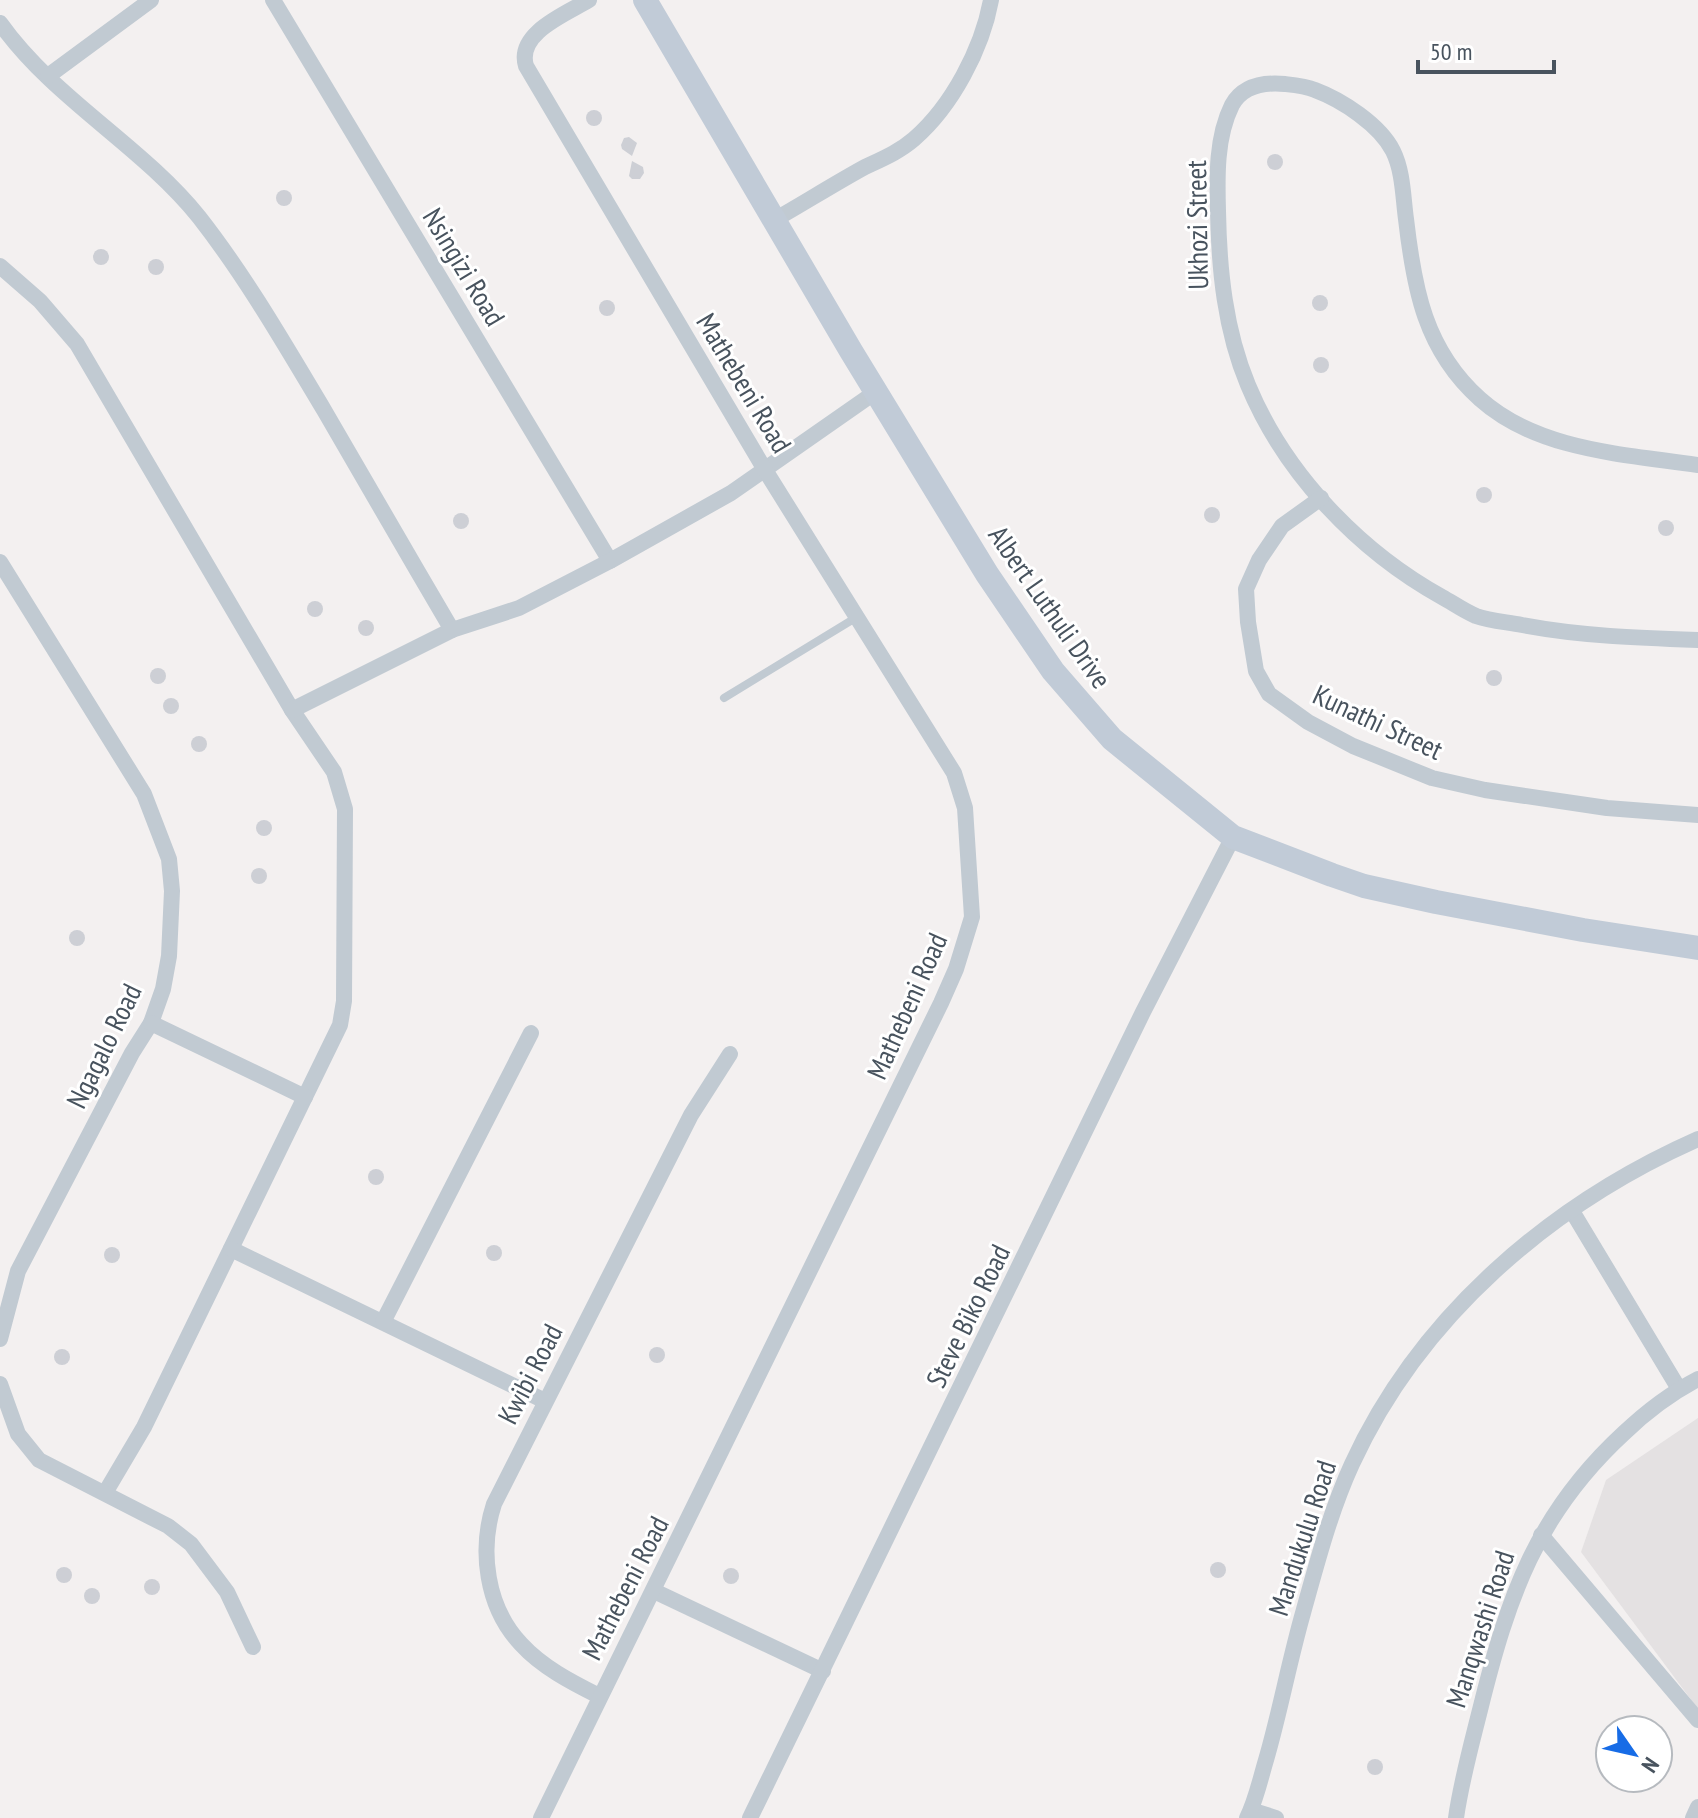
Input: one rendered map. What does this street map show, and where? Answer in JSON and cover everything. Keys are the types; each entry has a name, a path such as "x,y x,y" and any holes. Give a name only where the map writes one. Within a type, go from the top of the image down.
{"street":[{"path":"48,76 151,0"},
{"name":"Nsingizi Road","path":"273,0 610,561"},
{"name":"Mathebeni Road","path":"541,1818 941,1003 966,941 972,917 965,808 954,773 765,470 526,66 524,50 531,39 589,0"},
{"name":"Albert Luthuli Drive","path":"645,0 987,574 1053,671 1112,739 1233,837 1364,886 1583,930 1698,948"},
{"path":"774,220 893,154 915,138 949,98 967,69 987,22 991,0"},
{"path":"0,23 48,76 165,181 197,215 231,260 298,365 452,630"},
{"name":"Ukhozi Street","path":"1698,465 1571,444 1527,429 1482,402 1439,352 1429,329 1413,275 1401,178 1394,153 1385,138 1349,109 1315,90 1285,84 1260,85 1250,87 1237,97 1222,134 1217,192 1224,300 1250,391 1281,446 1321,498 1383,559 1422,586 1477,616 1590,636 1698,640"},
{"path":"0,266 46,307 77,344 292,710 334,772 345,809 342,1014 336,1034 144,1427 105,1493"},
{"path":"292,710 452,630 519,608 610,561 731,493 877,391"},
{"name":"Kunathi Street","path":"1321,498 1282,526 1259,560 1246,589 1256,671 1269,694 1308,722 1353,746 1432,778 1485,790 1607,808 1698,815"},
{"name":"Ngagalo Road","path":"0,562 144,794 166,847 172,891 169,956 163,989 151,1023 132,1053 18,1271 0,1339"},
{"name":"Steve Biko Road","path":"750,1818 1143,1012 1233,837"},
{"path":"151,1023 305,1097"},
{"path":"383,1322 531,1033"},
{"name":"Kwibi Road","path":"599,1696 563,1677 522,1645 500,1613 485,1557 486,1533 494,1504 545,1401 691,1115 730,1054"},
{"name":"Mandukulu Road","path":"1249,1814 1329,1522 1366,1436 1401,1379 1451,1314 1488,1276 1572,1211 1631,1172 1698,1139"},
{"path":"1572,1211 1679,1389"},
{"path":"231,1249 545,1401"},
{"name":"Manqwashi Road","path":"1456,1818 1490,1668 1520,1580 1541,1535 1591,1463 1633,1425 1679,1389 1698,1379"},
{"path":"0,1384 18,1434 33,1454 168,1526 191,1544 227,1592 253,1647"},
{"path":"1541,1535 1698,1720"},
{"path":"654,1591 823,1671"},
{"path":"1693,1818 1698,1807"},
{"path":"1249,1814 1276,1818"}],"lane":[{"path":"724,698 857,617"}],"shaded area":[{"path":"1698,1418 1698,1709 1581,1552 1606,1480"}],"building":[{"path":"594,110 600,112 600,124 594,126 588,124 586,118 588,112"},
{"path":"629,137 637,143 632,156 621,145 624,138"},
{"path":"1275,154 1281,156 1281,168 1275,170 1269,168 1267,162 1269,156"},
{"path":"632,161 643,167 644,173 640,179 629,176"},
{"path":"284,190 290,192 290,204 284,206 278,204 276,198 278,192"},
{"path":"101,249 107,251 107,263 101,265 95,263 93,257 95,251"},
{"path":"156,259 162,261 162,273 156,275 150,273 148,267 150,261"},
{"path":"1320,295 1326,297 1326,309 1320,311 1314,309 1312,303 1314,297"},
{"path":"607,300 613,302 613,314 607,316 601,314 599,308 601,302"},
{"path":"1321,357 1327,359 1327,371 1321,373 1315,371 1313,365 1315,359"},
{"path":"1484,487 1490,489 1490,501 1484,503 1478,501 1476,495 1478,489"},
{"path":"1212,507 1218,509 1218,521 1212,523 1206,521 1204,515 1206,509"},
{"path":"461,513 467,515 467,527 461,529 455,527 453,521 455,515"},
{"path":"1666,520 1672,522 1672,534 1666,536 1660,534 1658,528 1660,522"},
{"path":"315,601 321,603 321,615 315,617 309,615 307,609 309,603"},
{"path":"366,620 372,622 372,634 366,636 360,634 358,628 360,622"},
{"path":"155,668 161,668 166,676 164,682 155,684 150,679 150,673"},
{"path":"1494,670 1500,672 1500,684 1494,686 1488,684 1486,678 1488,672"},
{"path":"168,698 174,698 179,706 177,712 168,714 163,709 163,703"},
{"path":"199,736 205,738 205,750 199,752 193,750 191,744 193,738"},
{"path":"264,820 270,822 270,834 264,836 258,834 256,828 258,822"},
{"path":"259,868 265,870 265,882 259,884 253,882 251,876 253,870"},
{"path":"77,930 83,932 83,944 77,946 71,944 69,938 71,932"},
{"path":"376,1169 382,1171 382,1183 376,1185 370,1183 368,1177 370,1171"},
{"path":"494,1245 500,1247 500,1259 494,1261 488,1259 486,1253 488,1247"},
{"path":"112,1247 118,1249 118,1261 112,1263 106,1261 104,1255 106,1249"},
{"path":"657,1347 663,1349 663,1361 657,1363 651,1361 649,1355 651,1349"},
{"path":"62,1349 68,1351 68,1363 62,1365 56,1363 54,1357 56,1351"},
{"path":"1218,1562 1224,1564 1224,1576 1218,1578 1212,1576 1210,1570 1212,1564"},
{"path":"64,1567 70,1569 70,1581 64,1583 58,1581 56,1575 58,1569"},
{"path":"731,1568 737,1570 737,1582 731,1584 725,1582 723,1576 725,1570"},
{"path":"152,1579 158,1581 158,1593 152,1595 146,1593 144,1587 146,1581"},
{"path":"89,1588 95,1588 100,1596 98,1602 89,1604 84,1599 84,1593"},
{"path":"1375,1759 1381,1761 1381,1773 1375,1775 1369,1773 1367,1767 1369,1761"}]}
